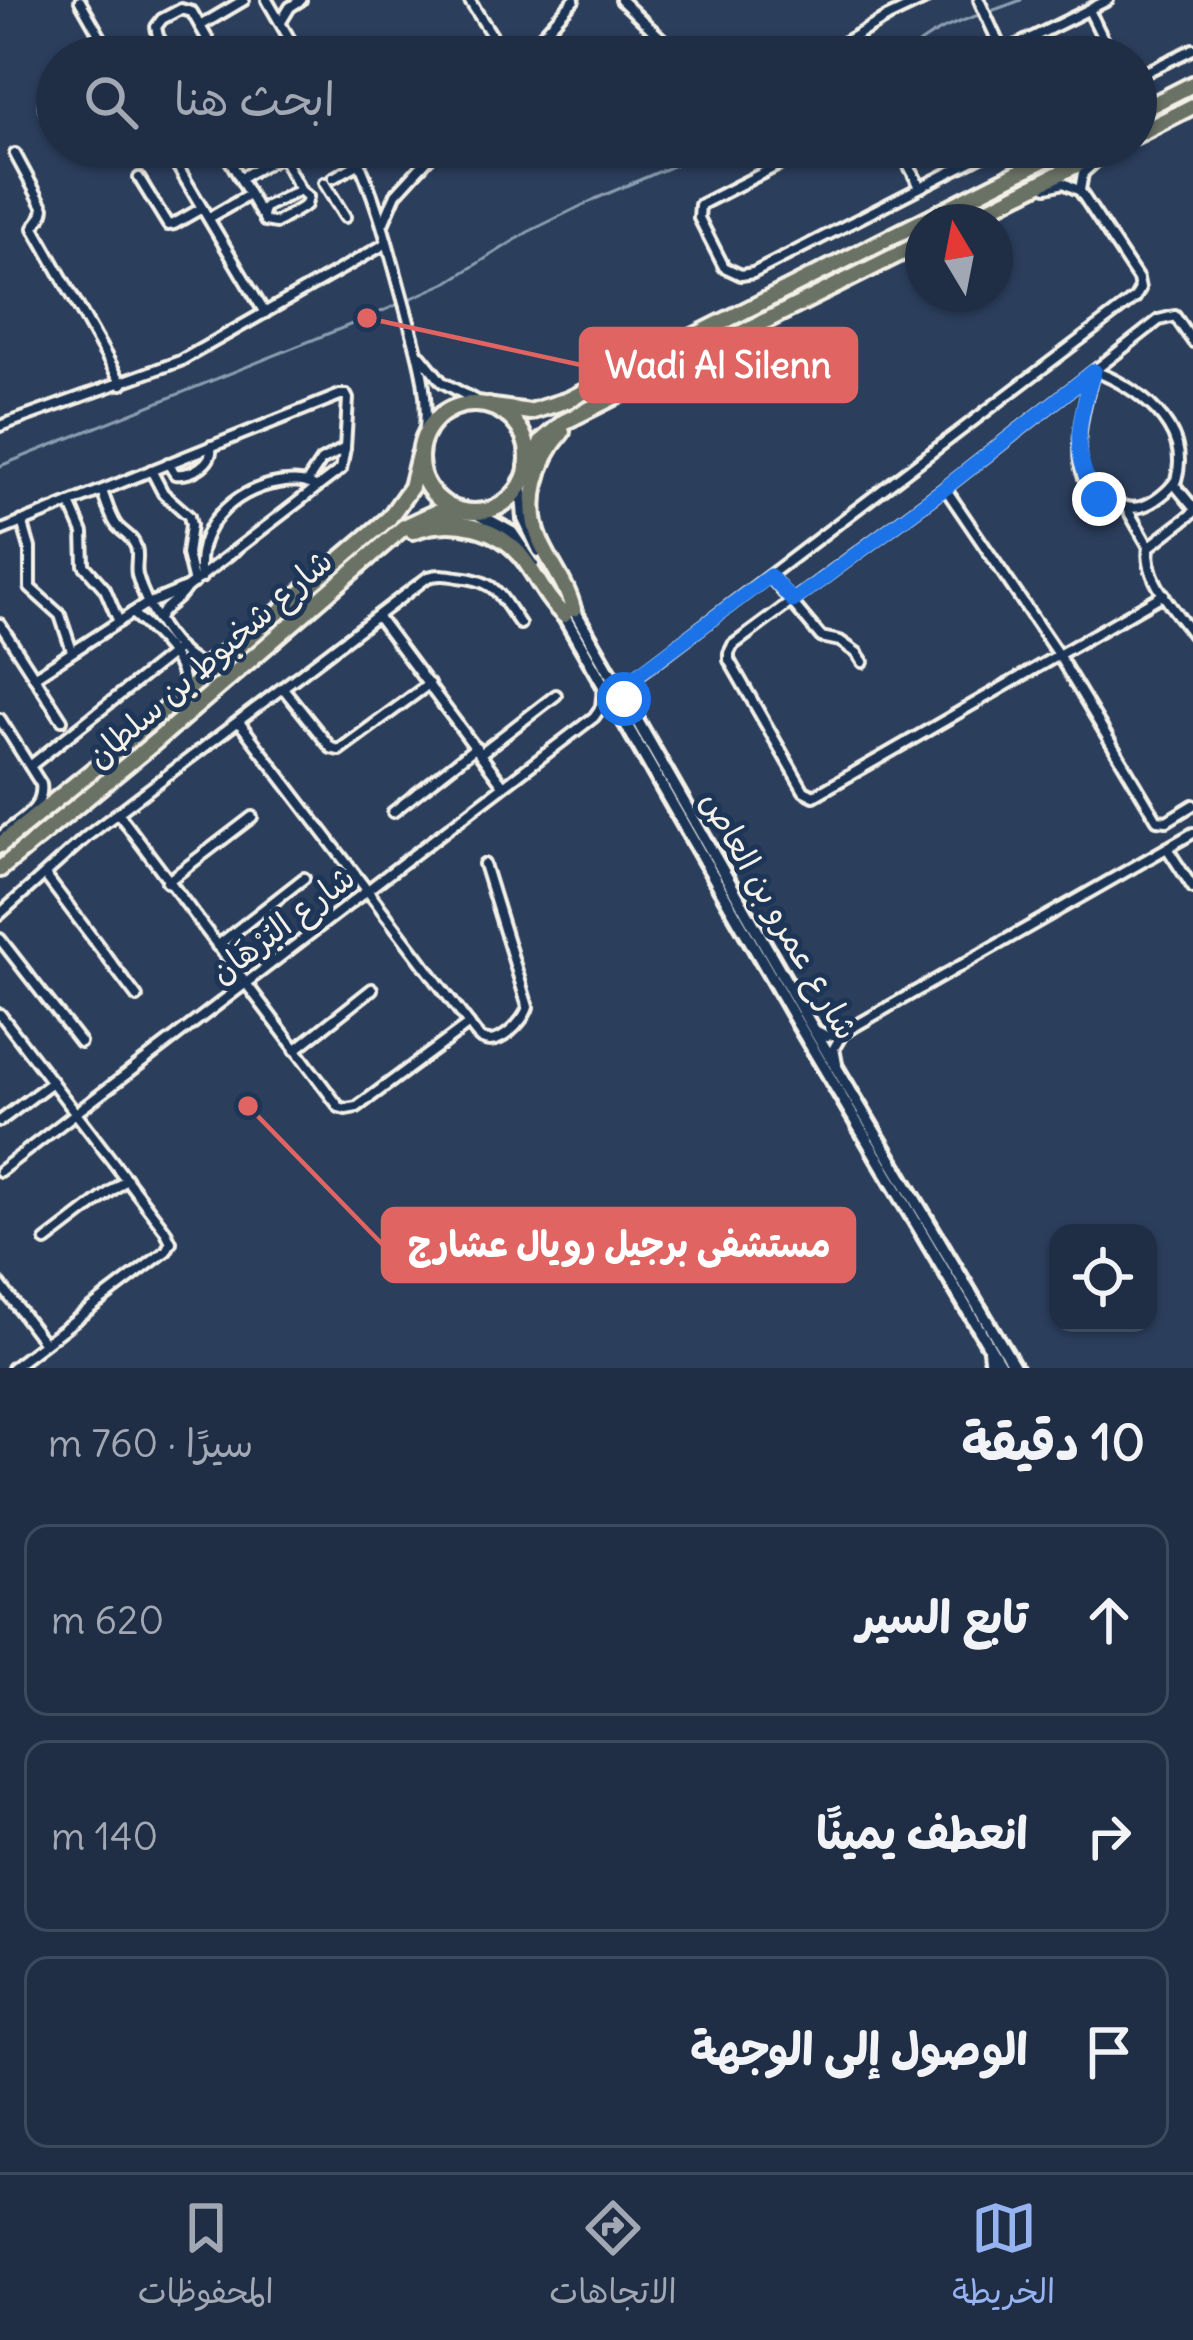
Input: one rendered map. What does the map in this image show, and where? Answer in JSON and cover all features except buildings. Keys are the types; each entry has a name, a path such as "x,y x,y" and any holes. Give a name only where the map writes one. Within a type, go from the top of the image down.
{"main road":[{"path":"1157,102 1193,84"},
{"path":"1157,125 1193,106"},
{"path":"905,251 564,422 543,440 509,499 499,506 469,511 449,506 427,485 419,455 424,436 454,407 530,412 568,400 1027,168"},
{"path":"999,204 1070,168"},
{"path":"568,612 568,592 536,528 533,498 542,465 567,428 648,381"},
{"path":"488,406 517,425 528,452 524,474"},
{"name":"شارع شخبوط بن سلطان","path":"0,841 109,757 398,509 411,487 419,455"},
{"name":"شارع عمرو بن العاص","path":"524,474 522,512 528,530 621,717 1002,1368"},
{"name":"شارع عمرو بن العاص","path":"469,511 516,537 568,612"},
{"name":"شارع شخبوط بن سلطان","path":"0,869 404,527 434,513 469,511"},
{"path":"313,605 398,539 418,528 443,523 479,529 511,545 568,612"},
{"name":"شارع عمرو بن العاص","path":"607,681 624,699 1015,1368"}],"street":[{"path":"200,26 244,0"},
{"path":"281,22 301,0"},
{"path":"470,0 493,36"},
{"path":"544,36 574,0"},
{"path":"621,0 659,36"},
{"path":"855,36 924,0"},
{"path":"979,0 995,36"},
{"path":"1039,36 1108,0"},
{"path":"80,2 98,36"},
{"path":"270,4 290,7"},
{"path":"270,4 289,36"},
{"path":"159,36 158,22 184,9 192,12 204,36"},
{"path":"1089,10 1102,36"},
{"path":"1157,66 1193,49"},
{"path":"15,154 43,204 44,212 35,226 122,384"},
{"path":"178,168 265,313"},
{"path":"234,168 264,219 273,224 308,200 287,168"},
{"path":"240,178 257,168"},
{"path":"264,219 266,207 351,168"},
{"path":"362,168 415,344 426,397 424,436"},
{"path":"375,204 392,196 420,168"},
{"path":"773,168 700,206 699,218 729,271 753,273 958,168"},
{"path":"910,168 920,187"},
{"path":"1080,191 1088,168"},
{"path":"139,178 168,225 202,208"},
{"path":"328,181 345,217"},
{"path":"624,699 632,679 1136,298 1138,279 1080,191 1069,184 1053,184 1013,204"},
{"path":"383,227 401,188"},
{"path":"208,218 249,195"},
{"path":"0,426 180,361 386,243"},
{"path":"1164,594 814,796 804,791 729,660 733,645 945,488 1159,320 1175,316 1193,342"},
{"path":"415,344 442,382 488,406"},
{"path":"1094,371 1146,394 1179,431 1185,449 1183,469 1174,484 1144,507 1099,499 1087,482 1078,438 1094,371"},
{"path":"0,531 344,394 348,399 341,470 311,485 161,612 156,624"},
{"path":"168,463 175,474 187,474 209,460 211,446"},
{"path":"311,485 321,461 345,448"},
{"path":"151,470 163,493 191,520 187,554 194,583"},
{"path":"194,583 206,536 218,515 247,492 282,482 311,485"},
{"path":"1174,484 1193,510 1149,547 1146,561 1193,635"},
{"path":"945,488 1059,656 1157,820 1167,821 1193,805"},
{"path":"102,490 114,521 134,542 136,572 156,624 184,675 183,693"},
{"path":"70,503 83,533 84,566 105,589 119,622"},
{"path":"1126,507 1149,547"},
{"path":"22,521 30,548 30,588 60,615 72,651"},
{"path":"191,530 206,536"},
{"path":"0,914 86,837 428,577 440,574 489,583 520,624"},
{"path":"770,576 821,637 840,641 863,662"},
{"path":"34,677 150,603 194,583"},
{"path":"132,614 156,624"},
{"path":"377,616 503,785"},
{"path":"0,624 62,720"},
{"path":"174,652 203,664 237,639 256,632"},
{"path":"30,766 174,652"},
{"path":"594,717 607,681 632,679"},
{"path":"284,688 331,748 339,750 429,684"},
{"path":"393,812 556,695"},
{"path":"594,717 621,717"},
{"name":"شارع البُرْهَان","path":"0,1171 594,717"},
{"path":"0,719 43,792 40,802 0,841"},
{"path":"239,722 469,1024 482,1039 494,1041 528,1010 484,864"},
{"path":"41,784 61,789 109,757"},
{"path":"118,813 337,1105 350,1109 360,1105 469,1024"},
{"path":"167,882 252,817"},
{"path":"808,1020 822,1035 843,1033 1193,833"},
{"path":"1167,848 1193,888"},
{"path":"45,875 137,998"},
{"path":"217,946 304,878"},
{"path":"0,939 80,1042"},
{"path":"295,1050 372,988"},
{"path":"1,1019 127,1179 167,1233 170,1247 12,1368"},
{"path":"839,1071 834,1048 843,1033"},
{"path":"0,1121 52,1082"},
{"path":"46,1240 127,1179"},
{"path":"0,1284 44,1343"},
{"path":"987,1343 989,1368"}],"waterway":[{"path":"930,36 1021,0"},
{"path":"0,466 448,282 528,232 668,168"}],"place":[{"name":"Wadi Al Silenn","path":"367,318"},
{"name":"مستشفى برجيل رويال عشارج","path":"248,1106"}],"route":[{"path":"624,699 632,679 770,576 793,601 1094,371 1078,438 1087,482 1099,499"}]}
